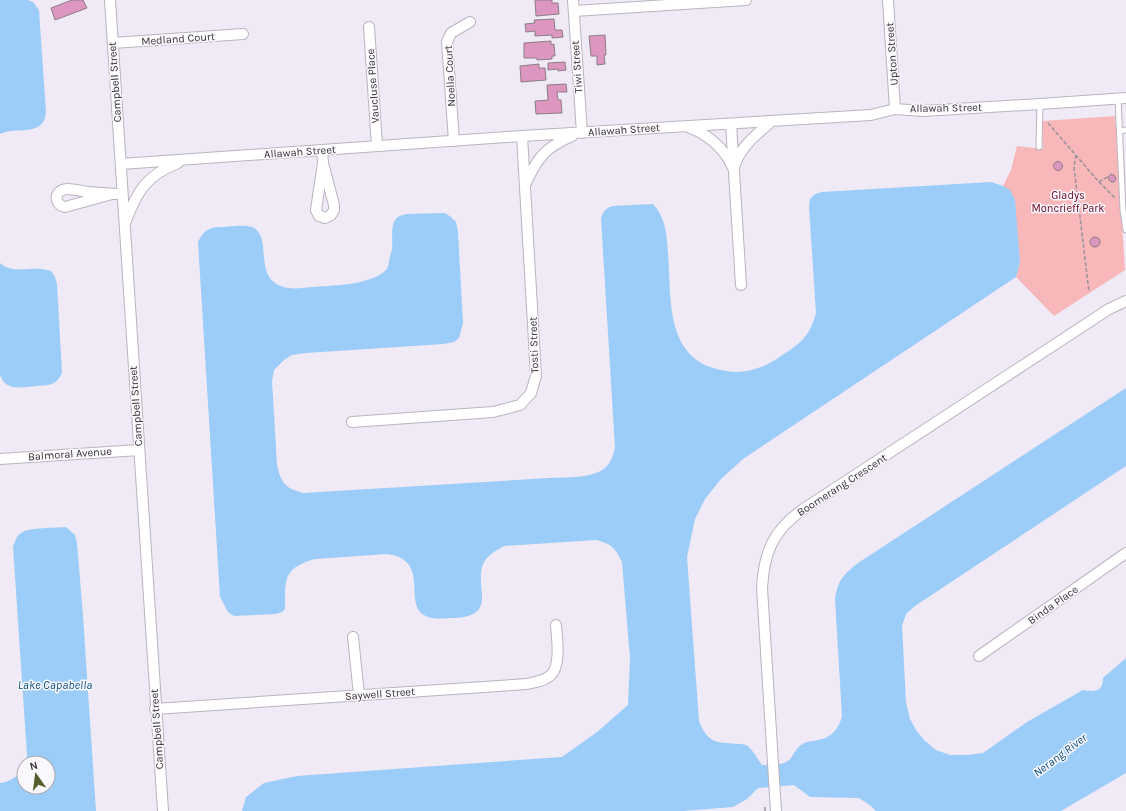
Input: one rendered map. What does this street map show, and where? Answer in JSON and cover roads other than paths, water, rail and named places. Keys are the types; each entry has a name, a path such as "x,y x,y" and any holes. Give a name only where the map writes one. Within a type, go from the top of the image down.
{"street":[{"name":"Campbell Street","path":"110,0 121,164 117,194 125,226 163,811"},
{"name":"Tiwi Street","path":"573,0 579,133"},
{"path":"574,11 746,0"},
{"name":"Upton Street","path":"888,0 895,109"},
{"name":"Noella Court","path":"454,141 447,42 451,34 470,22"},
{"name":"Vaucluse Place","path":"369,27 378,146"},
{"name":"Medland Court","path":"113,43 243,34"},
{"name":"Allawah Street","path":"121,164 522,136 870,115 895,109 923,110 1122,98"},
{"path":"735,171 736,162 745,148 758,133 772,121"},
{"path":"731,124 741,285"},
{"path":"686,126 704,135 717,144 728,157 735,171"},
{"path":"525,185 534,166 543,154 557,143 579,133"},
{"name":"Tosti Street","path":"352,422 493,412 520,405 530,394 536,376 522,136"},
{"path":"322,150 323,163"},
{"path":"125,226 134,200 145,184 165,169 188,160"},
{"name":"Boomerang Crescent","path":"776,811 762,588 763,571 767,554 773,540 791,518 802,510 1102,313 1126,301"},
{"name":"Balmoral Avenue","path":"0,459 139,450"},
{"name":"Binda Place","path":"979,656 1126,553"},
{"name":"Saywell Street","path":"156,709 527,684 542,680 551,675 555,669 558,658 556,626"},
{"path":"353,637 359,695"}],"lane":[{"path":"1122,98 1120,131 1123,210 1126,230"},
{"path":"1039,148 1040,104"},
{"path":"1120,131 1126,130"}],"water":[{"path":"0,0 28,0 33,2 39,10 46,112 44,120 35,128 0,134"},
{"name":"Nerang River","path":"991,182 1010,190 1015,200 1020,262 1016,277 743,459 721,479 705,499 695,519 687,557 699,721 702,729 709,738 718,742 747,745 762,765 776,765 786,762 801,745 823,739 831,735 837,729 842,716 835,599 842,578 858,563 1126,388 1126,466 915,606 906,614 902,626 906,702 910,719 924,740 936,750 950,755 983,753 1027,722 1083,690 1098,690 1102,686 1103,678 1126,658 1126,773 1061,811 876,811 859,798 810,797 794,785 758,788 747,799 733,807 682,811 242,811 246,797 264,783 297,776 562,757 597,732 628,705 630,658 622,562 612,547 606,543 596,540 504,546 492,553 486,559 482,568 481,605 476,612 467,616 430,618 424,615 418,609 413,573 408,564 400,558 387,554 315,559 297,566 291,571 286,582 285,609 282,612 276,614 234,616 228,612 220,597 198,242 206,231 211,228 219,227 252,227 258,232 261,239 265,265 268,274 273,281 284,287 296,288 351,284 381,274 387,269 388,266 392,249 393,225 398,217 406,214 445,213 456,222 458,232 463,323 459,338 454,342 443,344 292,355 284,360 274,370 272,381 277,465 282,480 288,487 303,493 571,477 594,474 600,471 609,463 615,448 601,219 606,209 613,206 653,204 661,215 665,228 672,312 675,327 680,340 688,352 703,364 721,370 744,372 764,366 792,349 806,335 813,322 816,313 809,207 810,199 815,194 822,192"},
{"path":"0,263 14,269 41,269 51,271 55,277 57,284 62,373 57,381 52,384 15,387 6,384 0,375"},
{"name":"Lake Capabella","path":"66,527 75,535 77,543 96,811 0,811 0,783 8,781 16,776 16,795 56,795 56,755 27,755 13,547 16,539 21,533 36,529"}],"park label":[{"name":"Gladys Moncrieff Park","path":"1068,201"}]}
